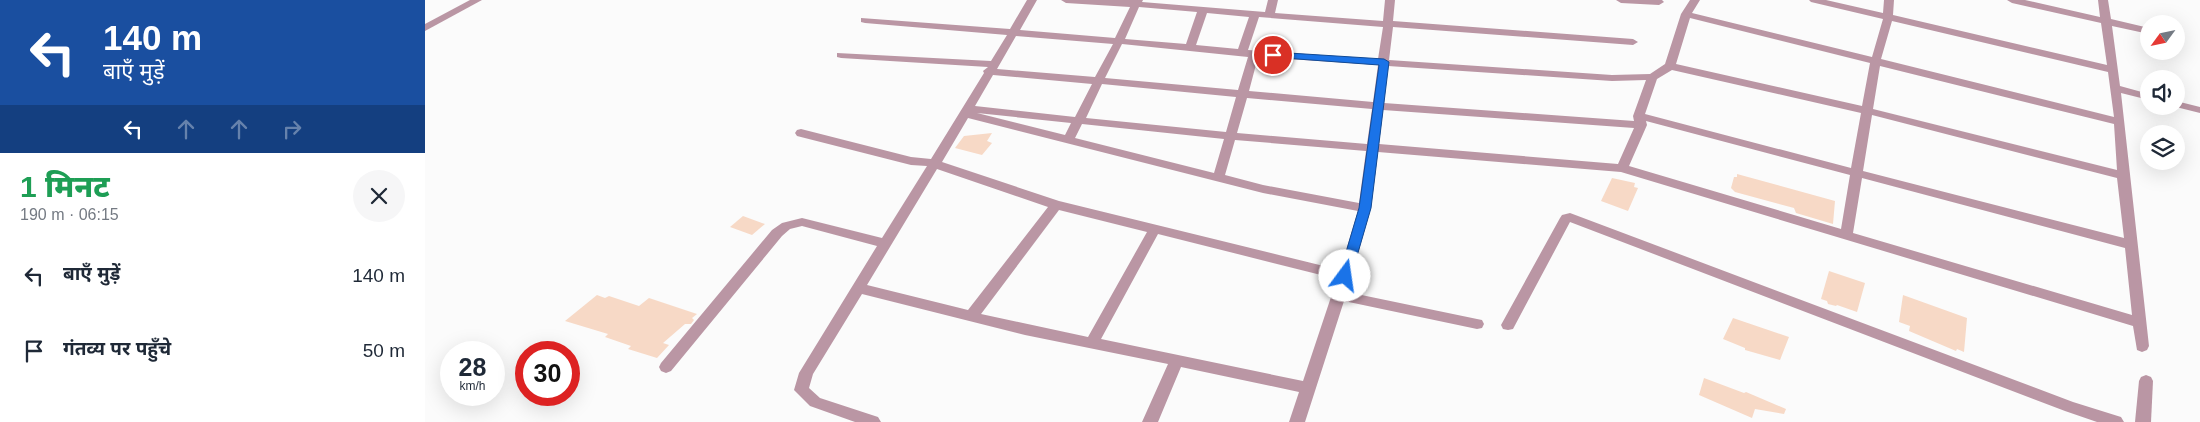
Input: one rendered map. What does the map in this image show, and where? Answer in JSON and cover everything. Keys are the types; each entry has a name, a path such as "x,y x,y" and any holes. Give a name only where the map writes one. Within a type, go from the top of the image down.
{"street":[{"path":"425,28 477,0"},
{"path":"873,422 815,402 801,390 806,373 966,111 1031,0"},
{"path":"1066,0 1137,2 1203,10 1633,42"},
{"path":"1269,15 1273,0"},
{"path":"1297,422 1339,295 1365,208 1390,0"},
{"path":"1621,0 1659,2"},
{"path":"865,20 1255,54 1613,78 1652,77 1669,66 1686,14 1695,0"},
{"path":"1814,0 2114,70"},
{"path":"1846,234 1876,60 1887,18 1889,0"},
{"path":"2012,0 2140,29"},
{"path":"2103,0 2114,70 2114,88 2121,122 2123,176 2142,346"},
{"path":"1068,141 1137,2"},
{"path":"1190,47 1203,10"},
{"path":"1242,52 1255,14"},
{"path":"1686,14 2121,122"},
{"path":"1218,178 1255,54"},
{"path":"841,55 991,68 1098,82 1378,106 1640,120 2131,245"},
{"path":"1669,66 1867,111 2123,176"},
{"path":"1622,168 1640,120 1652,77"},
{"path":"2114,88 2140,95"},
{"path":"2185,106 2200,110"},
{"path":"966,111 1230,136 1622,168 2139,323"},
{"path":"966,111 1068,141 1263,189 1365,208"},
{"path":"801,133 911,161 933,163 1056,206 1345,276"},
{"path":"972,316 1056,206"},
{"path":"1508,325 1566,218 1571,217 2070,407 2117,422"},
{"path":"666,367 777,233 786,226 802,222 885,243"},
{"path":"1092,343 1154,230"},
{"path":"859,288 1092,343 1309,388"},
{"path":"1339,295 1477,324"},
{"path":"1150,422 1177,360"},
{"path":"2143,422 2146,381"}],"building":[{"path":"992,133 987,141 992,143 982,155 955,148 964,136"},
{"path":"1737,174 1835,201 1833,224 1796,213 1794,208 1735,192 1731,188 1734,177 1737,177"},
{"path":"1612,178 1635,183 1634,187 1638,188 1628,211 1601,201"},
{"path":"743,216 765,224 752,235 730,227"},
{"path":"1829,271 1865,283 1857,312 1828,304 1827,301 1821,299"},
{"path":"597,295 605,298 609,296 639,306 649,298 697,314 692,318 694,320 691,324 685,324 663,343 669,345 657,358 628,349 631,346 605,337 608,334 565,321"},
{"path":"1903,295 1967,318 1964,352 1957,349 1956,351 1909,331 1910,326 1899,322"},
{"path":"1733,318 1789,337 1780,360 1745,350 1745,348 1723,339"},
{"path":"1704,378 1744,393 1746,392 1786,409 1784,414 1755,409 1752,418 1699,395"}],"route":[{"path":"1273,55 1384,62 1365,208 1345,276"}]}
